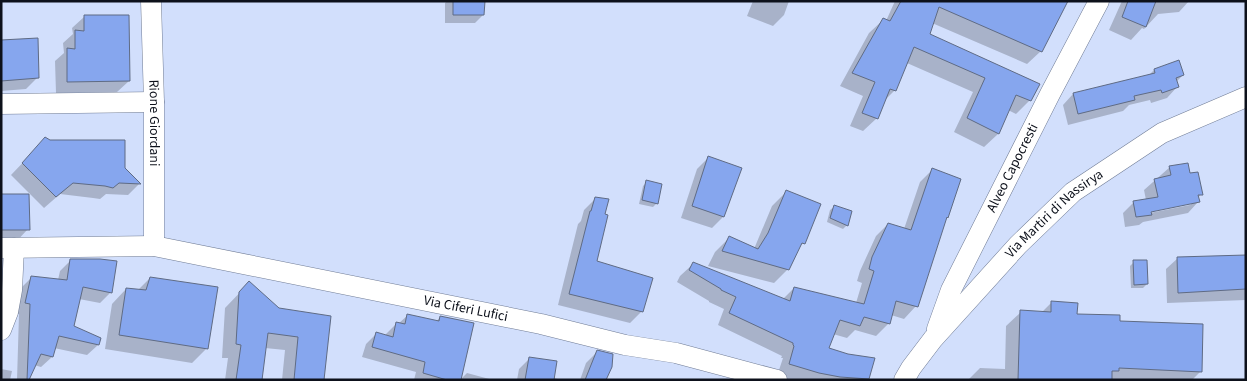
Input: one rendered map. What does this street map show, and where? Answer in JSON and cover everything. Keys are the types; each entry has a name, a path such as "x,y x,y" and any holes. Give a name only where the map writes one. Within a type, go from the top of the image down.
{"street":[{"name":"Rione Giordani","path":"151,1 154,102 154,246"},
{"name":"Alveo Capocresti","path":"934,339 951,290 1099,1"},
{"name":"Via Martiri di Nassirya","path":"904,380 934,339 1018,245 1073,192 1162,133 1246,97"},
{"path":"1,104 154,102"},
{"name":"Via Ciferi Lufici","path":"7,248 154,246 541,324 625,345 676,353 777,380"},
{"path":"1,330 8,312 12,290 7,248"}],"building":[{"path":"453,1 485,1 484,15 453,15"},
{"path":"901,1 1068,1 1042,52 939,7 930,34 1040,84 1031,101 1016,95 999,134 967,118 985,78 914,47 896,91 890,89 878,119 862,113 875,82 852,73 883,18 890,21"},
{"path":"1128,1 1156,1 1146,27 1122,17"},
{"path":"84,15 129,15 130,81 67,82 67,48 75,49 75,30 84,31"},
{"path":"38,38 39,78 1,81 1,40"},
{"path":"1179,60 1184,75 1176,78 1179,87 1162,93 1161,90 1134,96 1135,100 1078,114 1073,93 1155,73 1154,69"},
{"path":"45,137 50,140 125,140 125,168 141,184 119,183 113,188 73,183 56,197 22,163"},
{"path":"708,156 742,168 724,217 692,206"},
{"path":"1188,163 1190,173 1198,172 1203,195 1198,195 1200,202 1151,212 1152,215 1136,217 1133,201 1158,197 1154,179 1171,175 1169,166"},
{"path":"932,168 961,179 918,307 896,301 890,324 864,317 860,326 840,320 829,348 848,354 875,358 869,379 840,377 789,364 794,346 793,343 729,313 736,297 689,270 693,262 790,301 794,287 864,304 874,271 869,269 872,257 888,223 911,230"},
{"path":"646,180 662,184 658,204 642,200"},
{"path":"786,190 821,204 805,244 802,243 789,270 722,251 729,236 758,249 768,233"},
{"path":"1,194 29,194 30,230 1,230"},
{"path":"595,197 609,199 605,214 608,215 597,261 653,278 643,312 569,294"},
{"path":"834,205 852,211 848,226 830,218"},
{"path":"1246,255 1246,289 1178,293 1177,257"},
{"path":"70,259 117,261 112,293 83,287 74,326 101,338 99,345 59,336 53,357 41,354 29,380 27,380 30,304 25,303 31,276 67,280"},
{"path":"1133,260 1147,260 1148,284 1134,285"},
{"path":"150,277 218,287 208,349 119,335 126,288 146,290"},
{"path":"249,281 279,308 331,316 324,380 294,380 298,337 268,333 262,380 236,380 241,345 236,344 239,292"},
{"path":"1051,301 1078,303 1077,314 1120,315 1120,321 1203,324 1202,372 1119,368 1119,371 1112,371 1112,380 1018,380 1020,310 1051,312"},
{"path":"407,314 439,321 440,316 474,323 461,380 447,380 423,373 425,362 372,347 376,332 393,337 396,322 405,324"},
{"path":"597,350 613,354 612,367 606,380 585,380"},
{"path":"529,357 557,361 554,380 525,380"}]}
